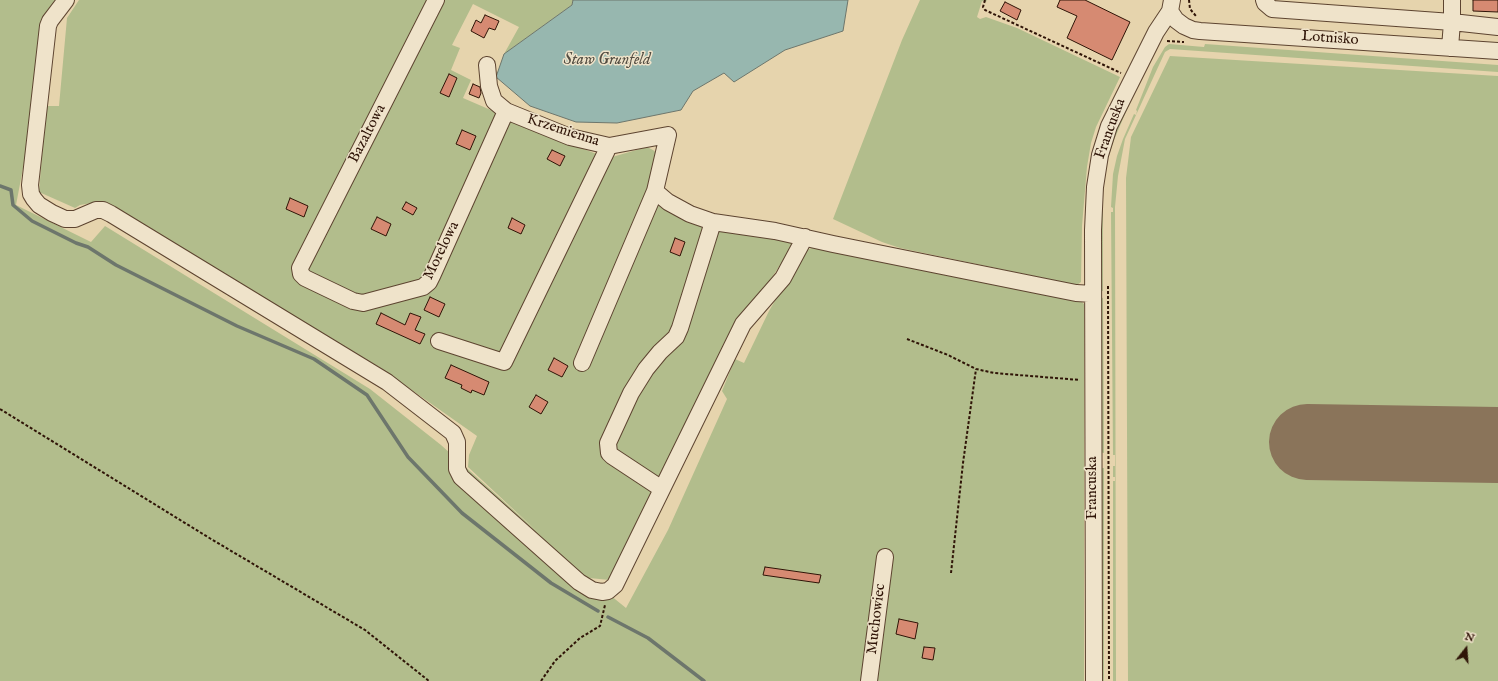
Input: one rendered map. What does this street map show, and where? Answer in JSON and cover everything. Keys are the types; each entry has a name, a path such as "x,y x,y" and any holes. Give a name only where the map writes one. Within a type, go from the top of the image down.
{"street":[{"path":"66,0 50,21 48,26 30,185 31,194 34,200 52,213 65,219 75,219 96,210 103,210 107,212 387,382 453,433 457,442 457,469 461,477 579,582 592,590 602,592 608,591 615,585 743,324 783,278 805,237"},
{"name":"Bazaltowa","path":"300,268 436,0"},
{"path":"1264,0 1265,3 1272,9 1498,26"},
{"path":"1450,48 1452,0"},
{"name":"Francuska","path":"1094,681 1093,208 1097,171 1109,126 1132,78 1171,5"},
{"name":"Lotnisko","path":"1171,5 1176,20 1184,26 1200,31 1498,51"},
{"name":"Krzemienna","path":"487,65 488,86 494,101 506,111 570,137 609,146 668,135 655,190"},
{"name":"Morelowa","path":"300,268 301,274 305,278 353,301 363,303 423,287 429,282 432,276 506,111"},
{"path":"439,341 504,362 609,146"},
{"path":"582,363 655,190 668,202 690,214 713,222 775,231 1076,293 1093,294"},
{"path":"662,489 612,456 609,453 608,443 631,393 646,369 676,336 680,328 713,222"},
{"name":"Muchowiec","path":"869,681 885,557"}],"path":[{"path":"985,0 983,7 985,10 1132,78"},
{"path":"1163,43 1170,41 1190,42"},
{"path":"1108,280 1109,681"},
{"path":"907,339 976,368 994,373 1093,381"},
{"path":"951,573 976,368"},
{"path":"0,410 211,539 365,630 429,681"},
{"path":"541,681 555,661 580,638 600,626 608,591"}],"green space":[{"path":"0,0 55,0 16,205 91,242 105,226 370,389 441,445 540,534 468,467 469,455 477,436 379,367 103,201 80,205 75,208 39,192 46,106 59,106 67,18 79,0 431,0 295,272 353,306 420,295 510,120 594,153 612,157 647,147 658,154 646,192 717,230 796,240 762,293 733,330 651,493 610,580 589,578 626,608 668,530 727,399 722,391 735,359 744,363 769,311 804,251 814,247 1079,299 1084,304 1084,681 0,681"},
{"path":"441,0 573,0 572,5 504,54 519,27 473,4 452,45 460,48 451,70 471,80 463,98 500,114 421,283 362,299 305,274"},
{"path":"920,0 987,0 986,2 982,1 977,17 980,19 986,17 1017,28 1120,77 1096,127 1091,143 1087,167 1082,226 1081,282 1077,285 900,248 882,242 833,219 902,40"},
{"path":"1169,44 1204,47 1205,44 1498,65 1498,72 1170,49 1165,52 1125,139 1118,176 1115,207 1116,681 1113,681 1113,481 1115,481 1115,477 1113,477 1113,466 1115,466 1115,455 1113,455 1111,212 1113,212 1113,208 1111,207 1113,174 1123,139 1134,114 1136,115 1136,110 1153,67 1165,47"},
{"path":"1170,56 1498,76 1498,681 1128,681 1126,178 1131,137"},
{"path":"1143,72 1114,140 1107,161 1103,191 1103,291 1099,291 1100,199 1111,137"},
{"path":"1099,297 1103,298 1104,453 1099,452"},
{"path":"1100,468 1104,468 1104,681 1100,681"}],"water":[{"name":"Staw Grunfeld","path":"573,0 848,0 843,31 785,50 734,82 724,73 693,91 681,110 617,123 576,122 530,106 496,77 504,54 572,5"}],"building":[{"path":"1060,0 1085,0 1130,22 1112,60 1067,38 1077,16 1057,7"},
{"path":"1473,0 1498,0 1498,12 1473,11"},
{"path":"1005,2 1021,10 1017,20 1000,11"},
{"path":"485,15 499,21 495,30 489,28 484,38 471,31 476,20 481,23"},
{"path":"449,74 457,78 449,97 440,93"},
{"path":"473,84 480,87 481,93 479,98 469,94"},
{"path":"462,130 476,136 470,150 456,144"},
{"path":"552,150 565,156 560,166 547,159"},
{"path":"290,198 308,206 304,217 286,209"},
{"path":"406,202 417,208 413,215 402,209"},
{"path":"377,217 391,224 386,236 371,229"},
{"path":"512,218 525,225 521,234 508,228"},
{"path":"675,238 685,242 680,256 670,252"},
{"path":"430,297 445,304 439,317 424,310"},
{"path":"381,313 405,325 410,313 421,317 415,330 425,334 420,344 376,324"},
{"path":"554,358 568,366 562,377 548,370"},
{"path":"451,365 489,382 484,395 472,390 471,393 461,388 462,385 445,378"},
{"path":"536,395 548,402 541,414 529,407"},
{"path":"765,567 821,575 819,583 763,575"},
{"path":"899,619 918,623 915,639 896,634"},
{"path":"924,647 935,648 933,660 922,658"}],"waterway":[{"path":"0,186 11,190 13,205 32,221 76,243 88,247 116,265 237,326 314,359 367,395 408,457 462,513 551,583 598,611"},
{"path":"608,617 648,638 704,681"}],"runway":[{"path":"1307,442 1498,445"}]}
